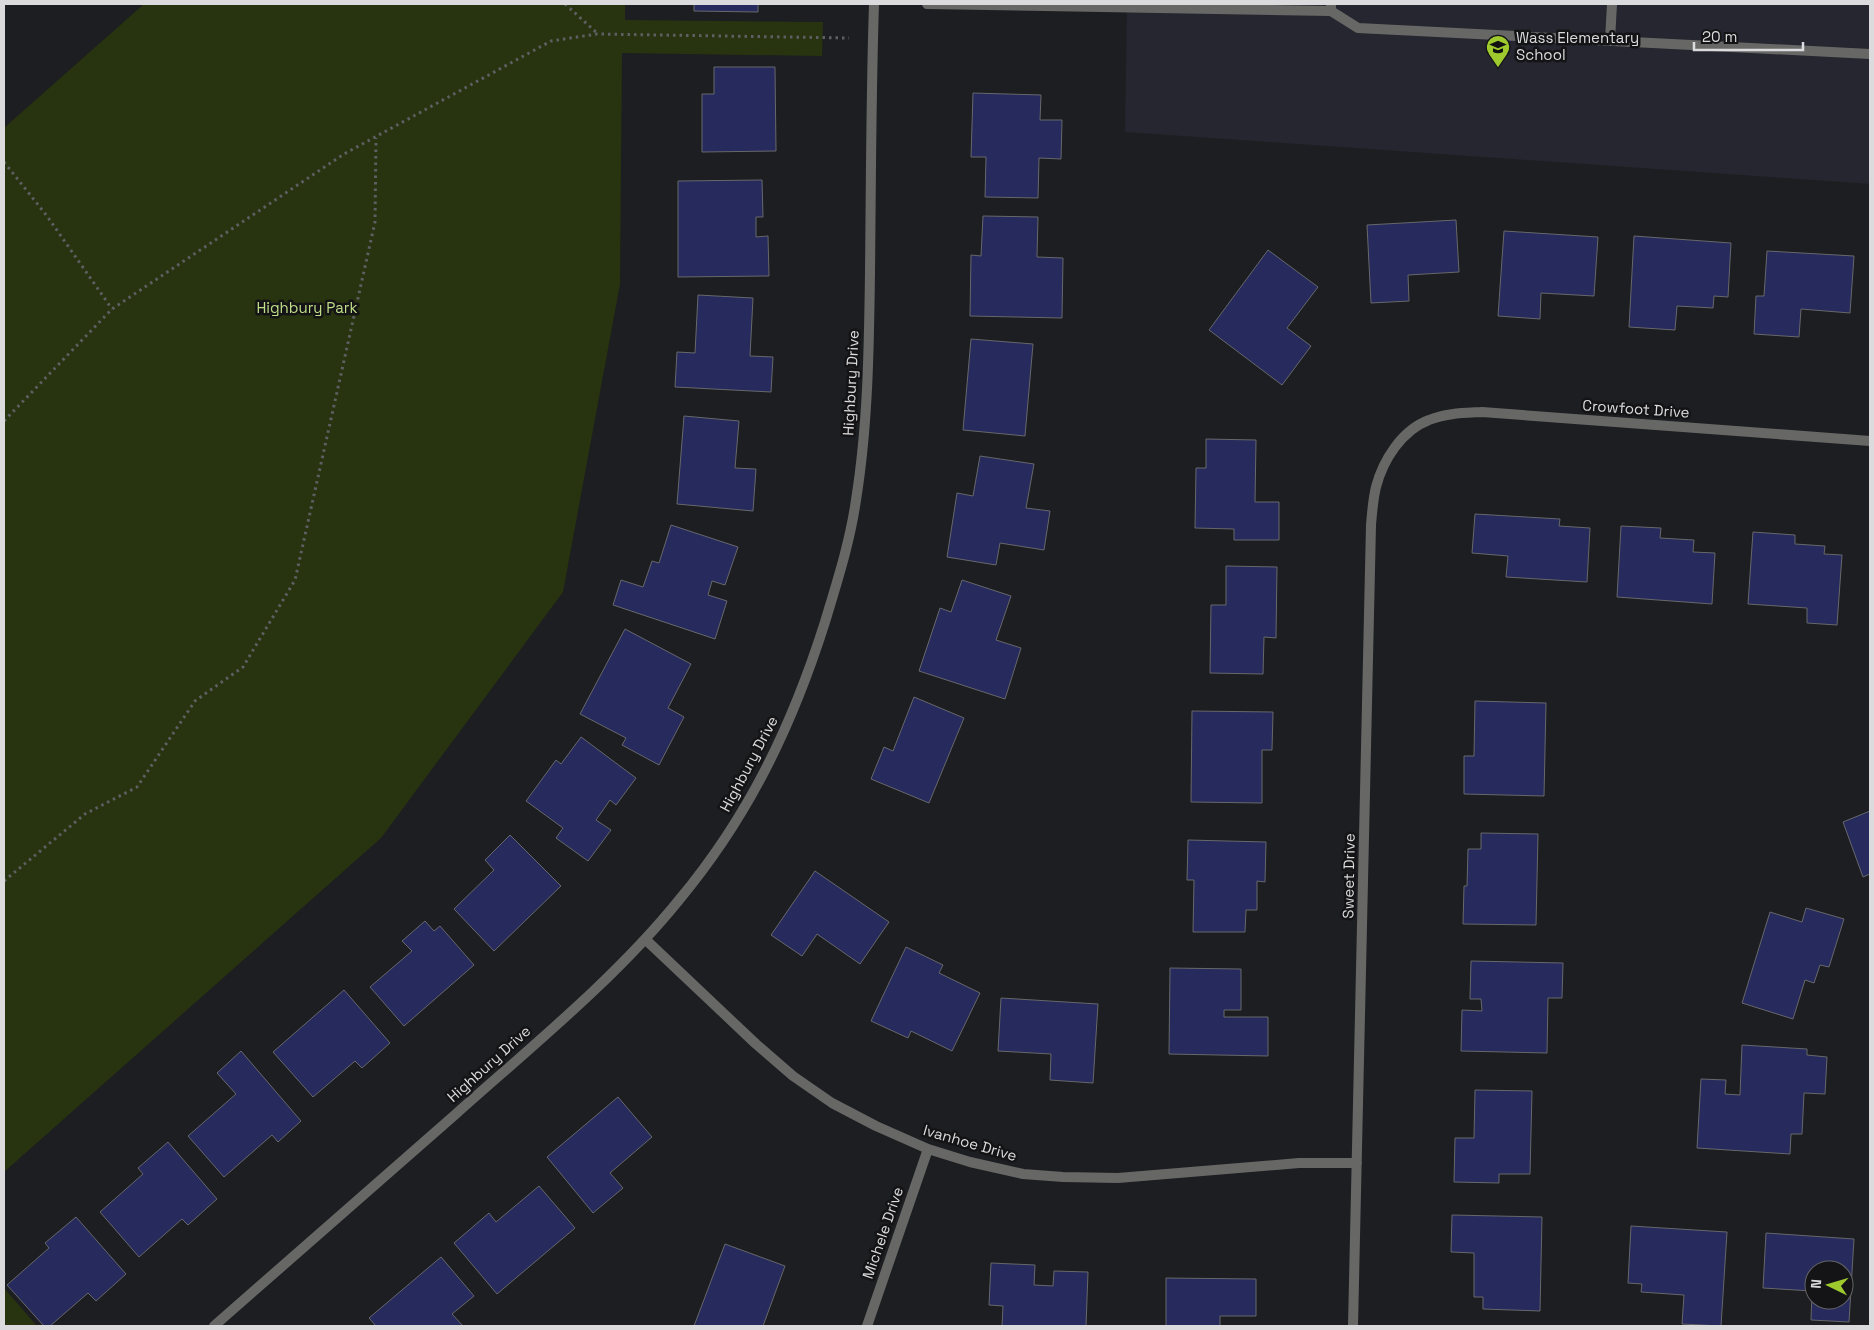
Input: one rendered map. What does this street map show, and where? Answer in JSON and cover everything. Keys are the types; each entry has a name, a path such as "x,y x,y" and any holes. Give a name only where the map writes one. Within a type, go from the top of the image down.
{"street":[{"name":"Highbury Drive","path":"214,1326 510,1066 617,968 645,939 679,901 734,825 788,725 803,686 846,554 863,453 869,339 874,4"},
{"path":"927,4 1331,7 1358,28 1870,54"},
{"path":"1610,40 1612,4"},
{"name":"Crowfoot Drive","path":"1406,435 1428,420 1454,414 1482,412 1870,441"},
{"name":"Sweet Drive","path":"1353,1326 1371,525 1376,488 1387,458 1406,435"},
{"name":"Ivanhoe Drive","path":"645,939 756,1044 793,1076 832,1103 876,1126 928,1149 970,1162 1023,1174 1063,1177 1118,1178 1299,1163 1357,1163"},
{"name":"Michele Drive","path":"867,1326 928,1149"}],"path":[{"path":"565,4 597,34"},
{"path":"4,421 112,309 344,154 551,42 597,34 849,38"},
{"path":"4,881 85,814 137,788 195,701 243,667 295,580 375,222 376,137"},
{"path":"4,162 47,216 112,309"}],"shaded area":[{"name":"Wass Elementary School","path":"1127,4 1870,4 1870,184 1125,132"}],"green space":[{"name":"Highbury Park","path":"144,4 625,4 625,20 823,22 822,56 622,53 620,284 563,592 381,838 4,1172 4,128"},
{"path":"4,1288 37,1326 4,1326"}],"building":[{"path":"694,4 758,4 758,12 694,11"},
{"path":"714,67 775,67 776,151 702,152 702,94 714,94"},
{"path":"973,93 1041,95 1040,120 1062,120 1061,159 1039,158 1038,198 985,197 986,157 971,157"},
{"path":"762,180 763,217 756,217 756,237 768,236 769,276 678,277 678,181"},
{"path":"983,216 1038,217 1037,257 1063,258 1062,318 970,316 971,255 981,256"},
{"path":"1456,220 1459,272 1408,275 1409,301 1371,303 1367,225"},
{"path":"1504,231 1598,237 1594,296 1541,293 1540,319 1498,316"},
{"path":"1634,236 1731,243 1728,297 1714,296 1713,308 1677,306 1675,330 1629,327"},
{"path":"1268,250 1318,287 1287,328 1311,346 1282,385 1209,330"},
{"path":"1767,251 1854,256 1850,313 1801,309 1799,337 1754,334 1756,296 1764,296"},
{"path":"698,295 753,298 750,356 773,357 771,392 675,387 677,352 695,353"},
{"path":"971,339 1033,344 1025,436 963,430"},
{"path":"684,416 739,421 735,468 756,469 753,511 677,504"},
{"path":"1206,439 1256,440 1255,502 1279,502 1279,540 1234,540 1234,529 1195,528 1196,468 1206,468"},
{"path":"980,456 1034,464 1026,508 1050,511 1044,550 1000,543 996,565 947,557 957,493 973,496"},
{"path":"1475,514 1560,519 1559,526 1590,528 1587,582 1506,577 1508,556 1472,553"},
{"path":"671,525 738,547 725,585 712,581 708,595 727,601 715,639 613,605 621,580 643,587 652,561 659,563"},
{"path":"1621,526 1661,528 1660,538 1694,540 1693,552 1715,553 1712,604 1617,597"},
{"path":"1753,532 1795,535 1795,544 1825,546 1824,554 1842,555 1837,625 1807,623 1807,608 1748,604"},
{"path":"1226,566 1277,567 1276,638 1264,637 1263,674 1210,673 1211,605 1226,605"},
{"path":"962,580 1011,596 996,640 1021,648 1005,699 919,671 940,608 951,612"},
{"path":"625,629 691,664 668,708 684,717 659,765 622,745 626,738 580,714"},
{"path":"914,697 964,718 929,803 871,779 884,747 893,751"},
{"path":"1475,701 1546,703 1544,796 1464,794 1464,756 1474,756"},
{"path":"1192,711 1273,712 1272,750 1262,750 1262,803 1191,802"},
{"path":"581,737 636,778 616,805 610,800 596,820 611,830 588,861 556,838 563,828 526,801 556,760 561,764"},
{"path":"1870,811 1870,874 1863,877 1843,822"},
{"path":"1481,833 1538,834 1536,925 1463,924 1464,886 1467,886 1468,849 1481,849"},
{"path":"510,835 561,886 494,951 454,909 494,870 485,860"},
{"path":"1188,840 1266,842 1265,882 1257,881 1257,910 1246,910 1245,932 1193,932 1194,880 1187,880"},
{"path":"815,871 889,922 860,964 817,934 802,956 771,935"},
{"path":"1806,908 1844,919 1829,967 1820,965 1814,983 1805,980 1793,1019 1742,1003 1770,912 1802,922"},
{"path":"425,921 434,931 440,926 474,965 404,1026 370,987 412,951 402,941"},
{"path":"906,947 943,965 939,973 980,993 952,1051 911,1031 908,1038 871,1021"},
{"path":"1471,961 1563,963 1562,998 1548,998 1547,1053 1461,1051 1462,1010 1482,1011 1481,999 1470,999"},
{"path":"1170,968 1241,969 1241,1010 1224,1010 1224,1017 1268,1017 1268,1056 1169,1054"},
{"path":"344,990 390,1043 362,1068 355,1061 313,1097 273,1052"},
{"path":"1001,998 1098,1004 1093,1083 1050,1080 1051,1054 998,1051"},
{"path":"1742,1045 1807,1049 1807,1055 1827,1057 1825,1094 1804,1093 1802,1134 1791,1134 1790,1154 1697,1148 1701,1079 1726,1080 1725,1094 1740,1095"},
{"path":"241,1051 301,1121 278,1142 272,1135 224,1177 188,1136 236,1094 217,1073"},
{"path":"1475,1090 1532,1091 1530,1174 1499,1174 1499,1183 1454,1182 1455,1138 1474,1138"},
{"path":"618,1097 652,1137 610,1173 623,1188 593,1213 547,1157"},
{"path":"168,1142 217,1199 188,1225 182,1219 139,1257 100,1212 143,1174 138,1168"},
{"path":"539,1186 575,1228 497,1294 454,1243 489,1213 496,1222"},
{"path":"1452,1215 1542,1217 1540,1311 1483,1309 1483,1297 1474,1297 1474,1253 1451,1252"},
{"path":"76,1217 126,1274 96,1301 88,1293 50,1326 44,1326 7,1285 49,1248 45,1243"},
{"path":"1631,1226 1727,1232 1721,1326 1682,1324 1684,1295 1641,1292 1642,1284 1628,1283"},
{"path":"1766,1233 1854,1239 1853,1260 1804,1260 1804,1291 1763,1288"},
{"path":"725,1244 785,1266 763,1326 694,1326"},
{"path":"441,1257 474,1296 452,1314 463,1326 376,1326 369,1318"},
{"path":"991,1263 1035,1265 1034,1285 1053,1286 1054,1271 1088,1272 1086,1326 1002,1326 1003,1306 989,1305"},
{"path":"1166,1278 1256,1279 1256,1316 1220,1316 1220,1326 1166,1326"},
{"path":"1811,1310 1850,1310 1849,1322 1811,1320"}],"place":[{"name":"Wass Elementary School","path":"1498,68"}]}
